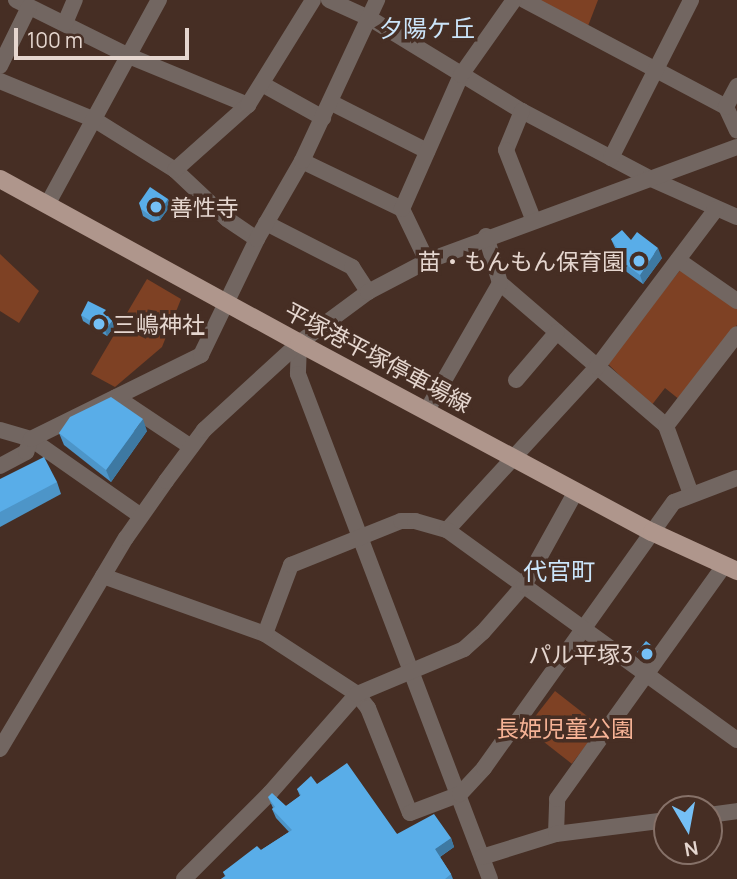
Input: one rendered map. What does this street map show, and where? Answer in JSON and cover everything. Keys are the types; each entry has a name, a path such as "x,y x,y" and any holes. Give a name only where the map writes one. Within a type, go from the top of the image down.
{"main road":[{"name":"平塚港平塚停車場線","path":"0,179 299,344 652,531 730,569"}],"street":[{"path":"65,23 75,0"},
{"path":"47,205 159,0"},
{"path":"175,170 248,105 313,0"},
{"path":"329,0 371,19 522,111 649,178 737,217"},
{"path":"0,466 26,452 31,439 201,355 265,223 302,161 371,19 377,0"},
{"path":"402,209 461,75 514,0"},
{"path":"524,0 726,107 737,131"},
{"path":"611,158 654,68 691,0"},
{"path":"0,66 23,4 130,56 248,105"},
{"path":"0,80 95,120 175,170 227,219 257,239"},
{"path":"261,84 323,118"},
{"path":"726,107 737,86"},
{"path":"330,102 428,151"},
{"path":"522,111 506,150 533,219"},
{"path":"0,750 103,576 141,516 191,447 299,344 368,292 427,261 486,236 737,147"},
{"path":"302,161 402,209 427,261"},
{"path":"447,530 511,456 597,368 716,209"},
{"path":"265,223 352,267 368,292"},
{"path":"486,236 500,282 666,426 691,494"},
{"path":"678,260 737,301"},
{"path":"426,410 500,282"},
{"path":"516,380 557,332"},
{"path":"666,426 737,334"},
{"path":"299,344 299,374 460,793 490,879"},
{"path":"116,397 191,447"},
{"path":"0,430 31,439 141,516"},
{"path":"103,576 265,634 357,694 368,708 410,813 460,793 484,768 674,502 737,478"},
{"path":"184,879 270,793 357,694 464,649 524,585 576,491"},
{"path":"265,634 291,565 401,521 447,530 737,740"},
{"path":"556,834 557,799 646,672 730,569"},
{"path":"482,858 556,834 653,822"}],"green space":[{"path":"539,0 598,0 588,26"},
{"path":"0,254 39,291 19,323 0,311"},
{"path":"681,269 737,307 737,325 680,400 665,388 651,406 607,363"},
{"path":"147,279 181,299 162,347 115,387 91,374"},
{"name":"長姫児童公園","path":"555,691 601,727 572,764 526,728"}],"building":[{"name":"善性寺","path":"150,187 168,199 158,214 151,216 141,209 139,203"},
{"name":"苗・もんもん保育園","path":"622,230 631,240 637,232 658,248 640,275 613,255 617,248 611,239"},
{"name":"三嶋神社","path":"88,301 106,310 103,313 112,321 105,330 81,315"},
{"path":"111,397 143,419 106,470 59,433 70,417"},
{"path":"44,457 57,482 0,512 0,479"},
{"path":"646,641 651,645 642,656 637,652"},
{"path":"347,763 397,834 434,814 451,838 435,849 451,874 445,879 221,879 226,876 223,872 257,846 261,850 292,830 272,809 275,807 268,797 272,793 286,806 301,795 297,789 311,776 317,784"}],"place":[{"name":"善性寺","path":"156,207"},
{"name":"苗・もんもん保育園","path":"639,261"},
{"name":"三嶋神社","path":"99,324"},
{"name":"パル平塚3","path":"647,654"}],"district":[{"name":"夕陽ケ丘","path":"427,28"},
{"name":"代官町","path":"559,571"}]}
